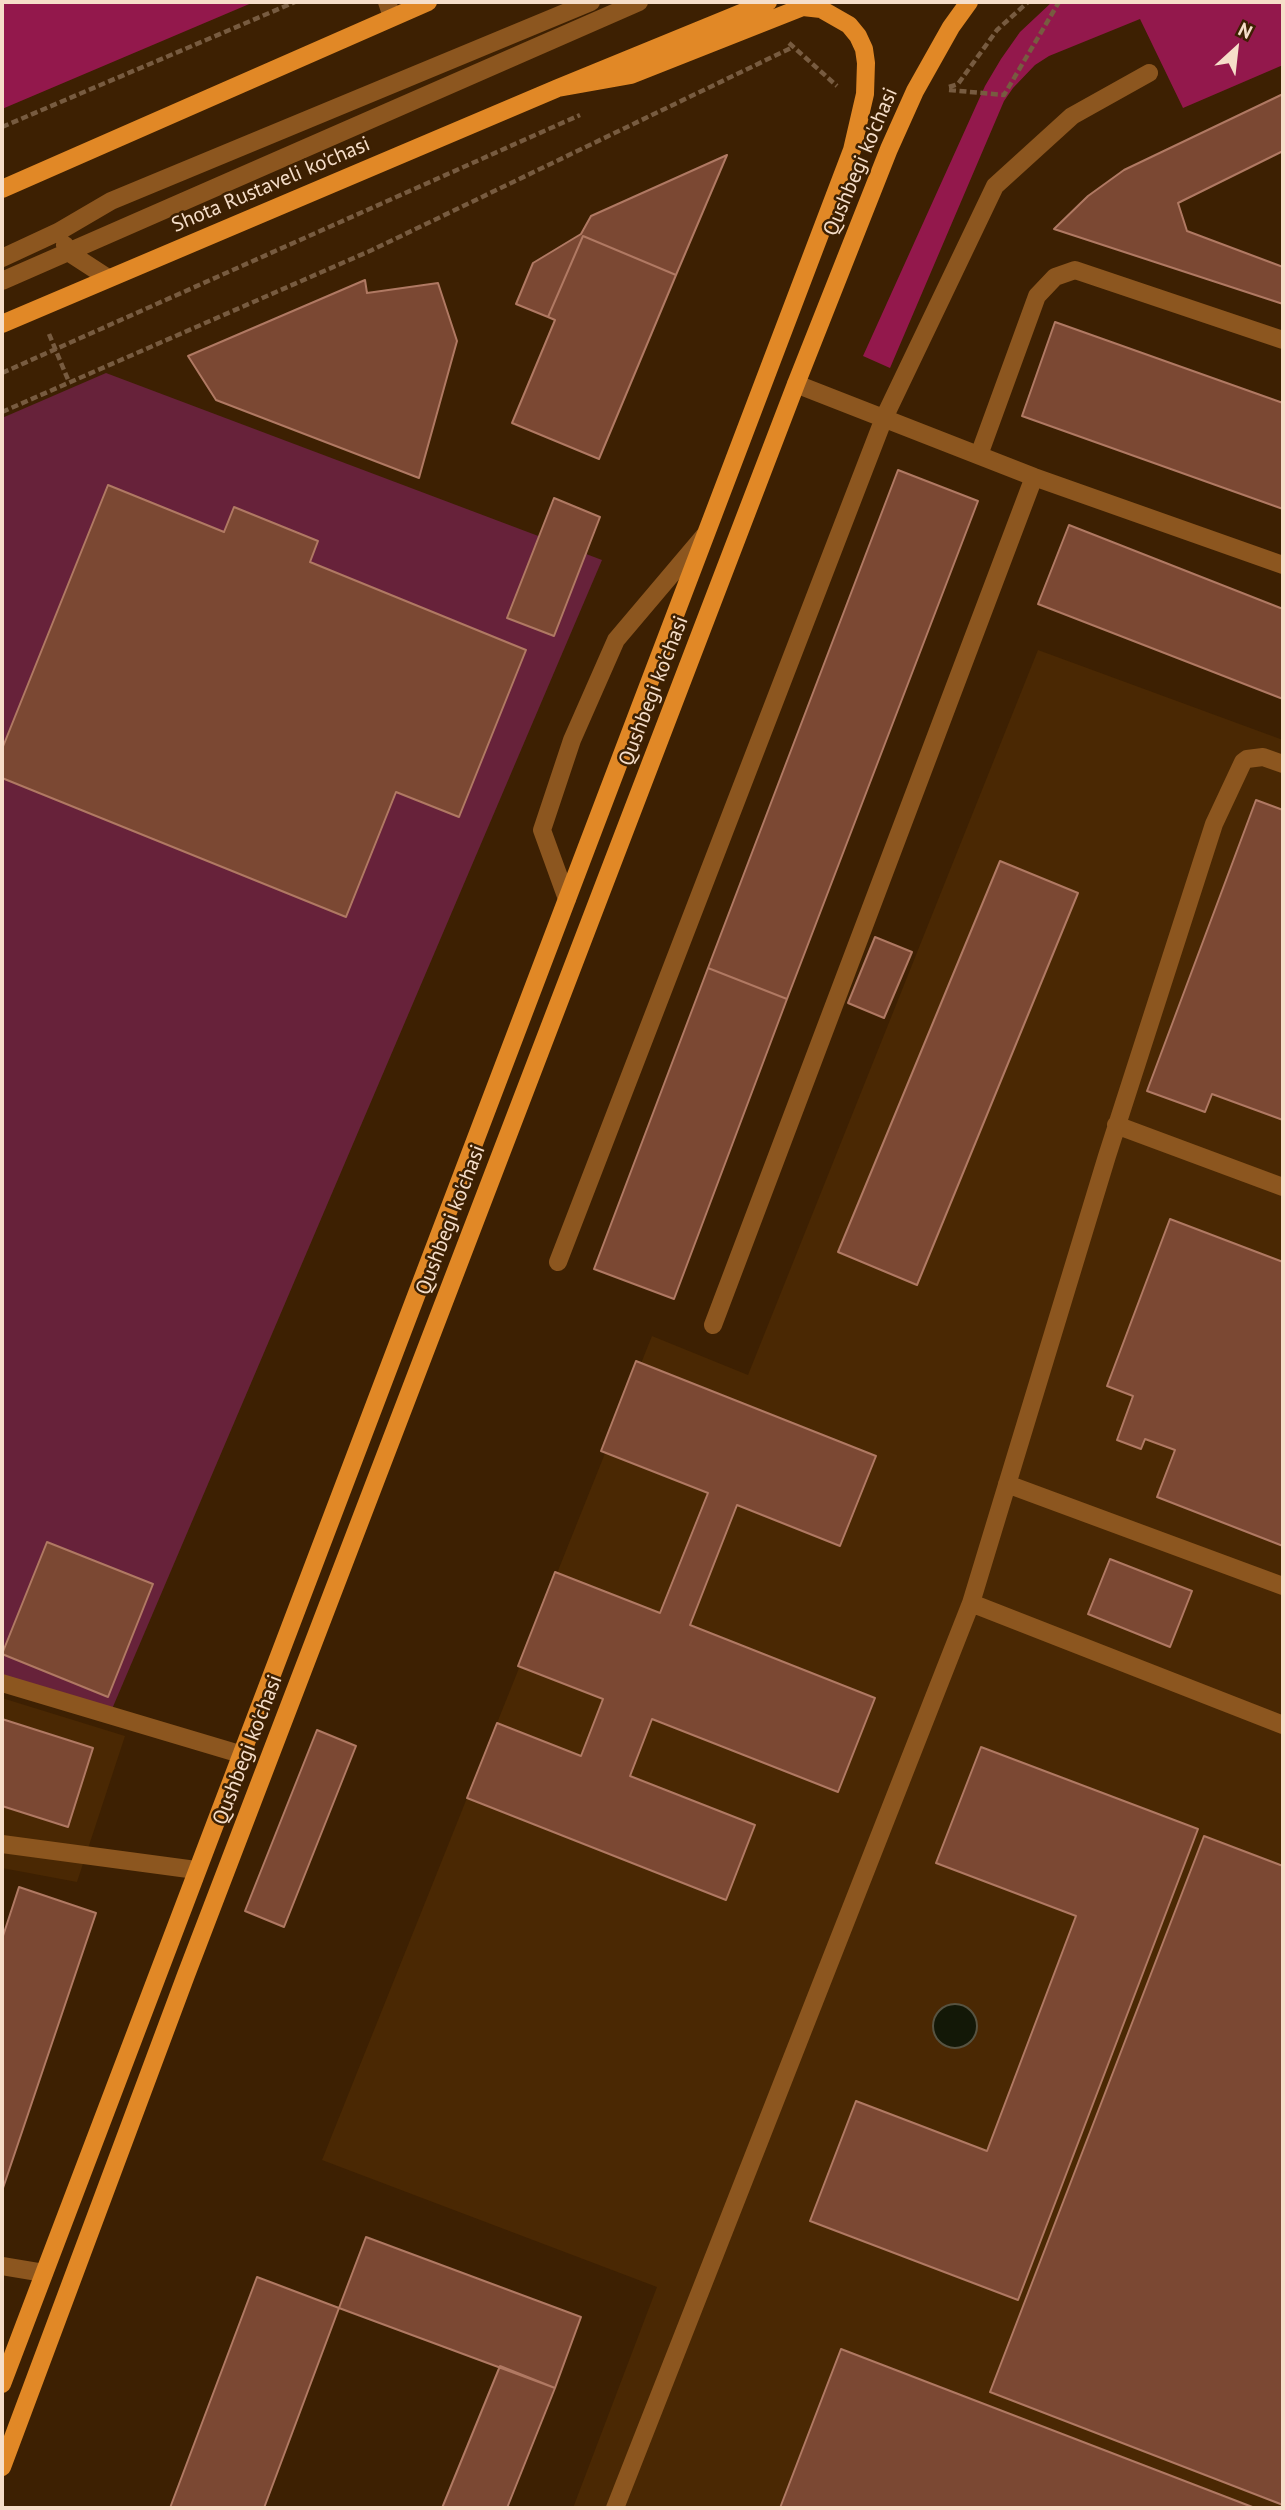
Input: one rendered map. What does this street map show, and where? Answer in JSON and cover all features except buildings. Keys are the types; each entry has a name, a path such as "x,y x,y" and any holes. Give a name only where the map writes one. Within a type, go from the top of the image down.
{"main road":[{"path":"2,188 389,10 429,2"},
{"name":"Shota Rustaveli ko'chasi","path":"2,324 768,2"},
{"name":"Qushbegi ko'chasi","path":"2,2467 186,1975 796,384 889,149 915,91 951,27 969,2"},
{"path":"951,27 977,2"},
{"name":"Shota Rustaveli ko'chasi","path":"558,88 631,75 803,6"},
{"name":"Qushbegi ko'chasi","path":"2,2384 852,150 865,93 864,49 858,36 838,17 821,9 803,6"},
{"path":"160,1965 186,1975"}],"lane":[{"path":"2,258 58,232 111,201 591,2"},
{"path":"2,281 639,2"},
{"path":"558,1262 884,418 995,186 1072,117 1149,72"},
{"path":"58,232 68,252 108,278"},
{"path":"979,455 1037,296 1055,277 1075,270 1283,340"},
{"path":"796,384 1034,477 1283,565"},
{"path":"713,1325 1034,477"},
{"path":"567,899 542,830 572,740 616,640 706,533"},
{"path":"615,2508 971,1604 1116,1125 1214,824 1243,762 1263,757 1283,764"},
{"path":"1116,1125 1283,1187"},
{"path":"1007,1484 1283,1586"},
{"path":"971,1604 1283,1725"},
{"path":"2,1683 240,1754"},
{"path":"2,1844 197,1870"},
{"path":"2,2266 44,2273"}],"path":[{"path":"2,127 295,2"},
{"path":"1028,2 997,30 958,84 942,89 1003,94 1059,2"},
{"path":"785,40 838,87"},
{"path":"2,412 372,250 793,47"},
{"path":"2,373 583,113"}],"shaded area":[{"path":"2,2 254,2 2,109"},
{"path":"1052,2 1283,2 1283,65 1183,108 1140,19 1049,56 1035,65 1004,101 890,368 863,356 985,86 1020,32"},
{"path":"106,373 602,560 112,1709 2,1675 2,418"},
{"path":"1038,650 1283,740 1283,2508 573,2508 657,2287 322,2160 652,1336 748,1375"},
{"path":"2,1698 125,1736 77,1882 2,1868"},
{"path":"955,2004 971,2010 977,2026 971,2042 955,2048 939,2042 933,2026 939,2010"}]}
